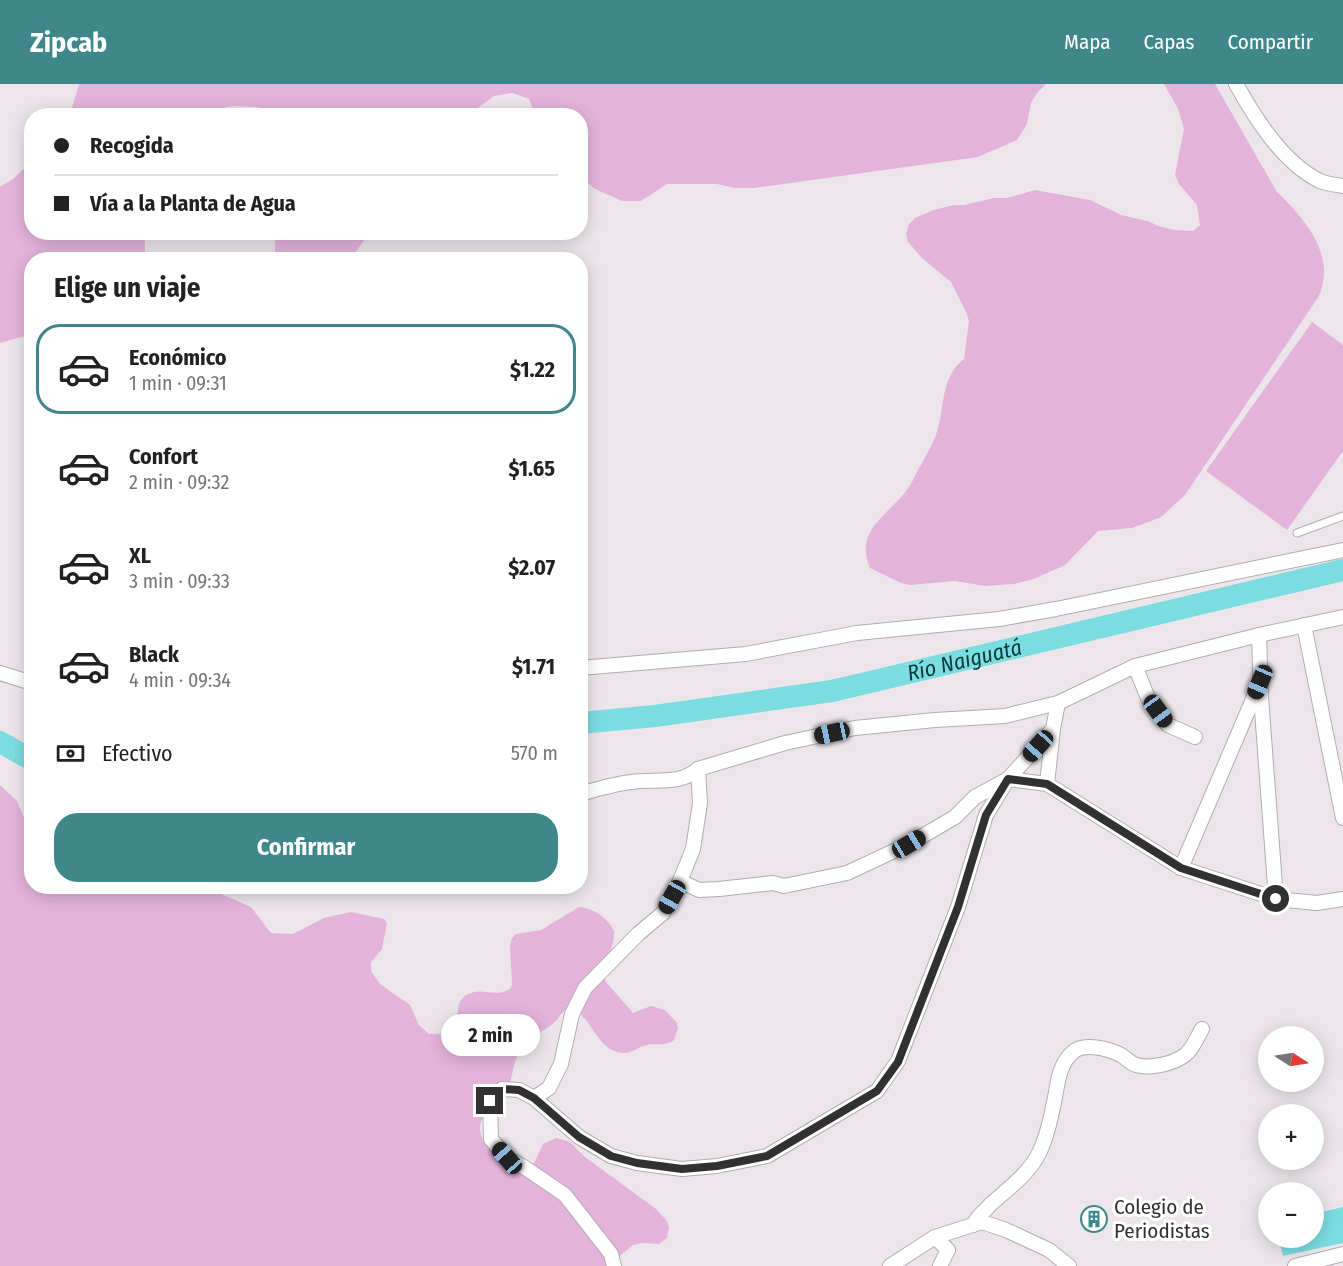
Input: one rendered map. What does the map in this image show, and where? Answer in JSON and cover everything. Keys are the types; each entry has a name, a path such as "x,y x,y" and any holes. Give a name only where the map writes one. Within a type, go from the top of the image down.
{"street":[{"path":"1236,84 1257,123 1280,148 1304,170 1321,181 1343,186"},
{"path":"588,667 747,654 857,633 999,619 1343,550"},
{"path":"588,792 633,781 654,782 683,778 698,769 785,743 855,728 1005,716 1058,703 1135,666 1343,617"},
{"path":"1304,625 1343,818"},
{"path":"1259,635 1260,682 1276,899"},
{"path":"1135,666 1148,698 1168,725 1195,737"},
{"path":"0,673 24,680"},
{"path":"1181,868 1260,682"},
{"path":"1047,784 1058,703"},
{"path":"614,1266 611,1254 565,1194 507,1158 491,1139 490,1101 502,1089 519,1090 534,1098 579,1137 611,1156 637,1163 682,1169 717,1166 767,1156 877,1091 898,1062 958,907 986,815 1008,779 1053,729"},
{"path":"534,1098 549,1088 561,1064 572,1014 585,988 663,912 680,881 693,849 700,803 698,769"},
{"path":"680,881 699,890 749,884 772,883 784,886 847,873 909,844 955,817 975,797 1008,779 1047,784 1181,868 1276,899 1317,903 1343,899"},
{"path":"973,1225 978,1216 1021,1179 1034,1162 1052,1116 1062,1064 1073,1051 1092,1047 1119,1054 1137,1065 1160,1065 1184,1056 1202,1029"},
{"path":"890,1266 935,1237 982,1222 1006,1230 1049,1250 1069,1266"},
{"path":"935,1237 948,1250 940,1266"},
{"path":"1295,1266 1343,1254"}],"lane":[{"path":"1297,533 1343,516"}],"shaded area":[{"path":"79,84 1046,84 1031,103 1027,124 1017,140 978,157 754,188 735,188 717,184 667,184 641,201 622,201 595,189 588,183 588,108 532,108 529,99 512,93 494,96 478,108 261,108 237,106 225,108 72,108"},
{"path":"1164,84 1215,84 1277,192 1308,226 1315,239 1324,266 1319,296 1185,495 1161,517 1132,528 1098,531 1065,565 1034,579 1014,584 985,586 955,581 910,585 870,568 866,553 871,530 906,491 934,441 947,384 956,366 964,359 969,321 951,282 922,258 908,242 906,234 909,224 915,218 934,210 994,198 1007,198 1035,190 1090,200 1121,215 1175,230 1193,231 1200,225 1197,205 1179,184 1175,175 1184,128 1178,109"},
{"path":"24,169 24,240 145,240 145,252 24,252 24,336 0,343 0,187"},
{"path":"275,240 364,240 356,252 275,252"},
{"path":"1312,322 1343,345 1343,451 1287,530 1206,471"},
{"path":"0,785 17,801 24,818 24,894 221,894 251,907 271,933 293,934 324,918 351,912 384,919 387,923 382,949 371,962 371,971 380,984 410,1005 419,1025 429,1034 444,1033 453,1029 459,1004 465,996 476,992 499,993 510,989 512,985 510,946 516,934 541,930 579,907 590,909 600,914 614,931 613,944 604,975 606,982 633,1013 651,1006 665,1010 677,1023 678,1028 671,1042 651,1044 625,1053 607,1047 583,1017 568,1008 555,1022 523,1046 515,1061 508,1089 481,1122 481,1135 488,1147 524,1166 534,1163 543,1144 556,1138 570,1142 585,1157 656,1209 667,1221 669,1227 667,1238 659,1244 633,1245 607,1266 0,1266"}],"water":[{"path":"1343,1207 1343,1243 1324,1247 1324,1212"},
{"path":"1281,1248 1320,1248 1283,1256"}],"waterway":[{"name":"Río Naiguatá","path":"588,722 655,716 832,691 1343,570"},
{"name":"Río Naiguatá","path":"0,742 24,756"}],"place":[{"name":"Colegio de Periodistas","path":"1094,1219"}],"route":[{"path":"490,1101 502,1089 519,1090 534,1098 579,1137 611,1156 637,1163 682,1169 717,1166 767,1156 877,1091 898,1062 958,907 986,815 1008,779 1047,784 1181,868 1276,899"}]}
